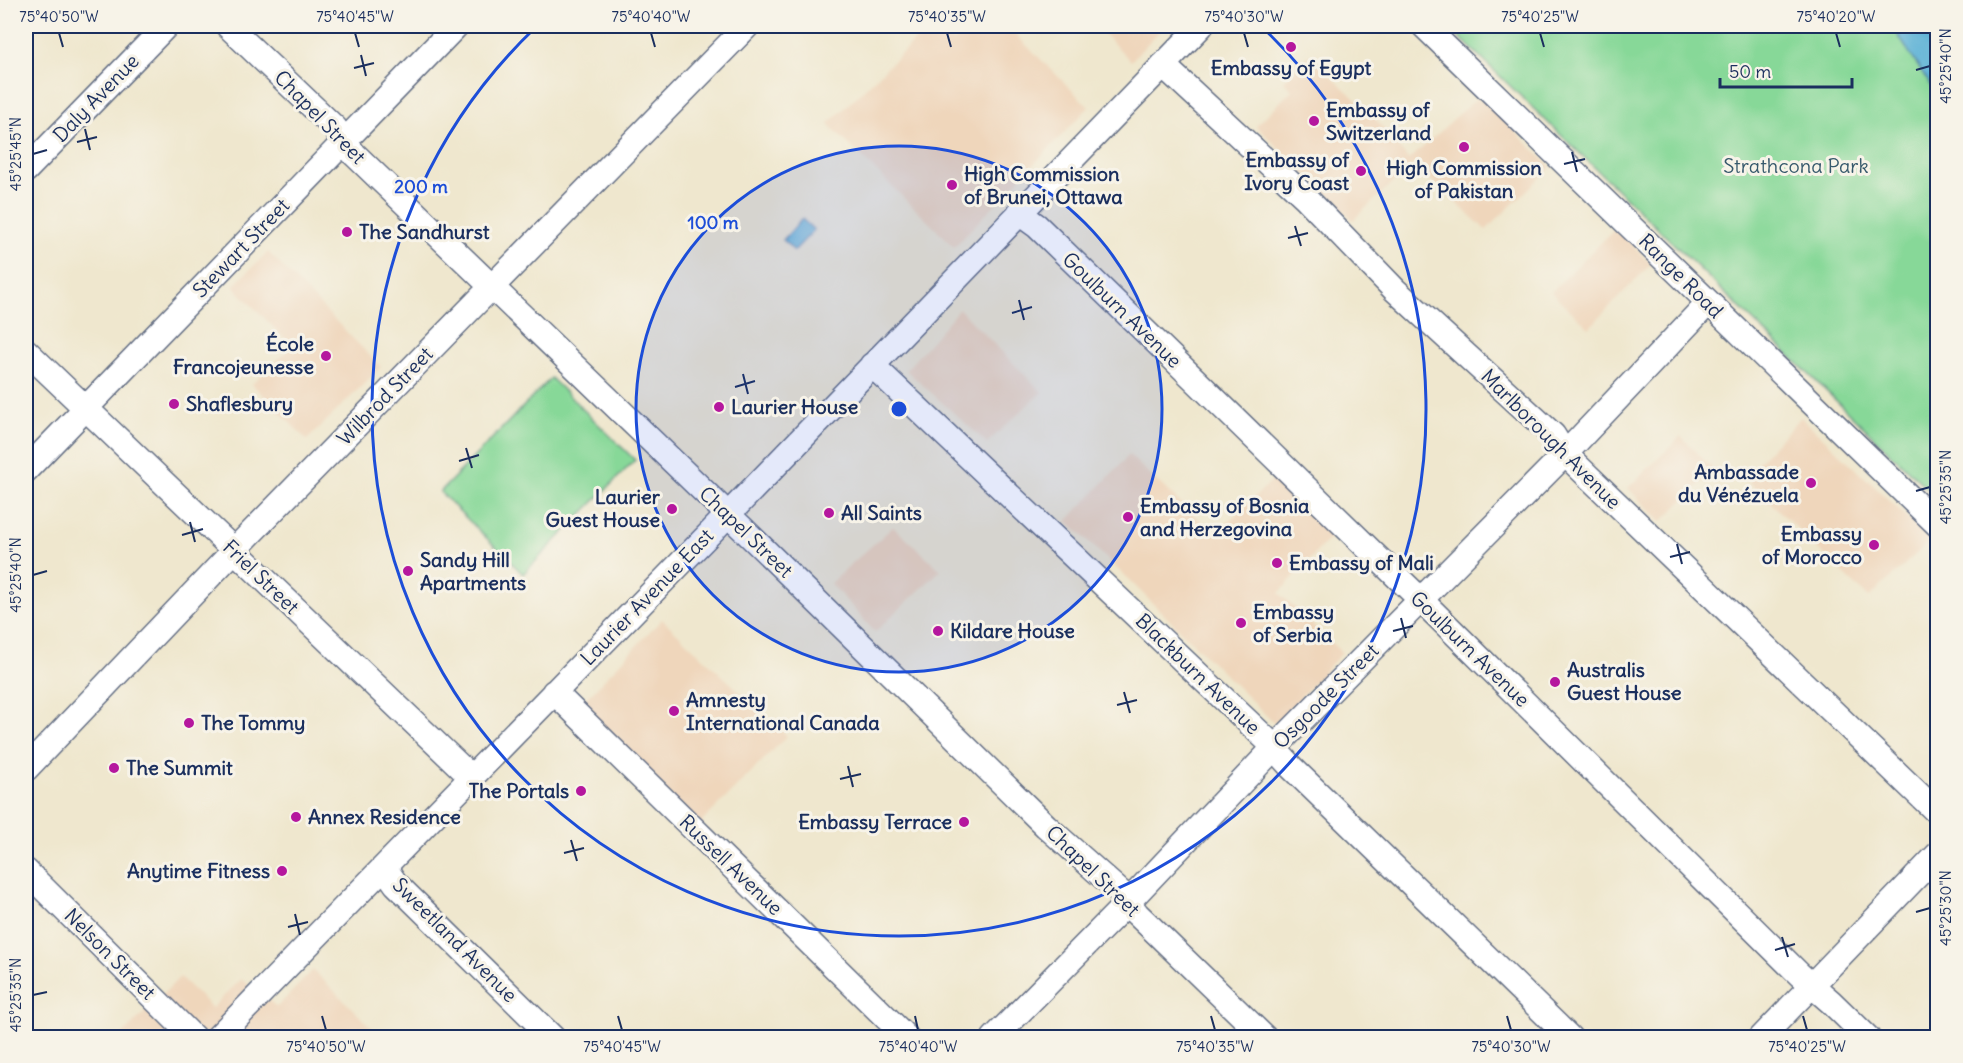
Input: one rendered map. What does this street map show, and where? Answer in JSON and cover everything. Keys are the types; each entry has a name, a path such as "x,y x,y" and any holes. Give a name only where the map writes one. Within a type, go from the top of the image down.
{"street":[{"name":"Daly Avenue","path":"26,170 166,26"},
{"name":"Chapel Street","path":"228,26 296,89 334,128 353,153 728,514 1046,826 1119,891 1137,914 1265,1038"},
{"name":"Stewart Street","path":"26,470 456,26"},
{"name":"Wilbrod Street","path":"26,769 234,551 747,26"},
{"name":"Laurier Avenue East","path":"217,1038 1201,26"},
{"name":"Range Road","path":"1424,26 1938,525"},
{"name":"Marlborough Avenue","path":"1163,65 1305,197 1395,290 1553,435 1564,454 1938,813"},
{"name":"Goulburn Avenue","path":"1019,213 1037,226 1868,1038"},
{"name":"Osgoode Street","path":"994,1038 1128,902 1274,748 1564,454 1708,303"},
{"name":"Friel Street","path":"26,351 471,777"},
{"name":"Blackburn Avenue","path":"872,365 1274,748 1570,1038"},
{"name":"Russell Avenue","path":"554,692 907,1038"},
{"path":"1761,1038 1938,854"},
{"name":"Sweetland Avenue","path":"384,867 396,884 553,1038"},
{"name":"Nelson Street","path":"26,871 194,1038"}],"shaded area":[{"name":"High Commission of Brunei, Ottawa","path":"930,26 935,26 953,42 970,26 1007,26 1089,107 954,247 828,124"},
{"path":"1096,26 1155,26 1160,30 1131,61"},
{"path":"1309,55 1373,116 1409,160 1479,96 1551,167 1486,230 1413,164 1353,220 1256,126 1292,90 1284,81"},
{"path":"1615,229 1651,264 1589,328 1551,292"},
{"name":"École Francojeunesse","path":"268,252 381,367 307,440 252,384 292,346 233,286"},
{"path":"959,309 1042,392 987,443 906,370"},
{"path":"1801,417 1931,540 1869,598 1744,477"},
{"path":"1681,436 1714,470 1661,522 1628,488"},
{"path":"1129,455 1216,533 1277,476 1335,532 1279,593 1342,653 1275,724 1067,521"},
{"path":"893,527 941,570 875,632 830,583"},
{"path":"662,619 787,736 699,825 579,706"},
{"path":"313,970 375,1031 367,1038 119,1038 180,977 212,1008 241,979 277,1007"}],"green space":[{"name":"Strathcona Park","path":"1448,26 1892,26 1937,95 1937,498"},
{"path":"551,378 635,460 523,574 440,492"}],"water":[{"path":"1892,26 1937,26 1937,95"},
{"path":"802,219 814,230 794,251 783,240"}],"place":[{"name":"Embassy of Egypt","path":"1291,47"},
{"name":"Embassy of Switzerland","path":"1314,121"},
{"name":"High Commission of Pakistan","path":"1464,147"},
{"name":"Embassy of Ivory Coast","path":"1361,171"},
{"name":"High Commission of Brunei, Ottawa","path":"952,185"},
{"name":"The Sandhurst","path":"347,232"},
{"name":"École Francojeunesse","path":"326,356"},
{"name":"Shaflesbury","path":"174,404"},
{"name":"Laurier House","path":"719,407"},
{"name":"Ambassade du Vénézuela","path":"1811,483"},
{"name":"Laurier Guest House","path":"672,509"},
{"name":"All Saints","path":"829,513"},
{"name":"Embassy of Bosnia and Herzegovina","path":"1128,517"},
{"name":"Embassy of Morocco","path":"1874,545"},
{"name":"Embassy of Mali","path":"1277,563"},
{"name":"Sandy Hill Apartments","path":"408,571"},
{"name":"Embassy of Serbia","path":"1241,623"},
{"name":"Kildare House","path":"938,631"},
{"name":"Australis Guest House","path":"1555,682"},
{"name":"Amnesty International Canada","path":"674,711"},
{"name":"The Tommy","path":"189,723"},
{"name":"The Summit","path":"114,768"},
{"name":"The Portals","path":"581,791"},
{"name":"Annex Residence","path":"296,817"},
{"name":"Embassy Terrace","path":"964,822"},
{"name":"Anytime Fitness","path":"282,871"}]}
